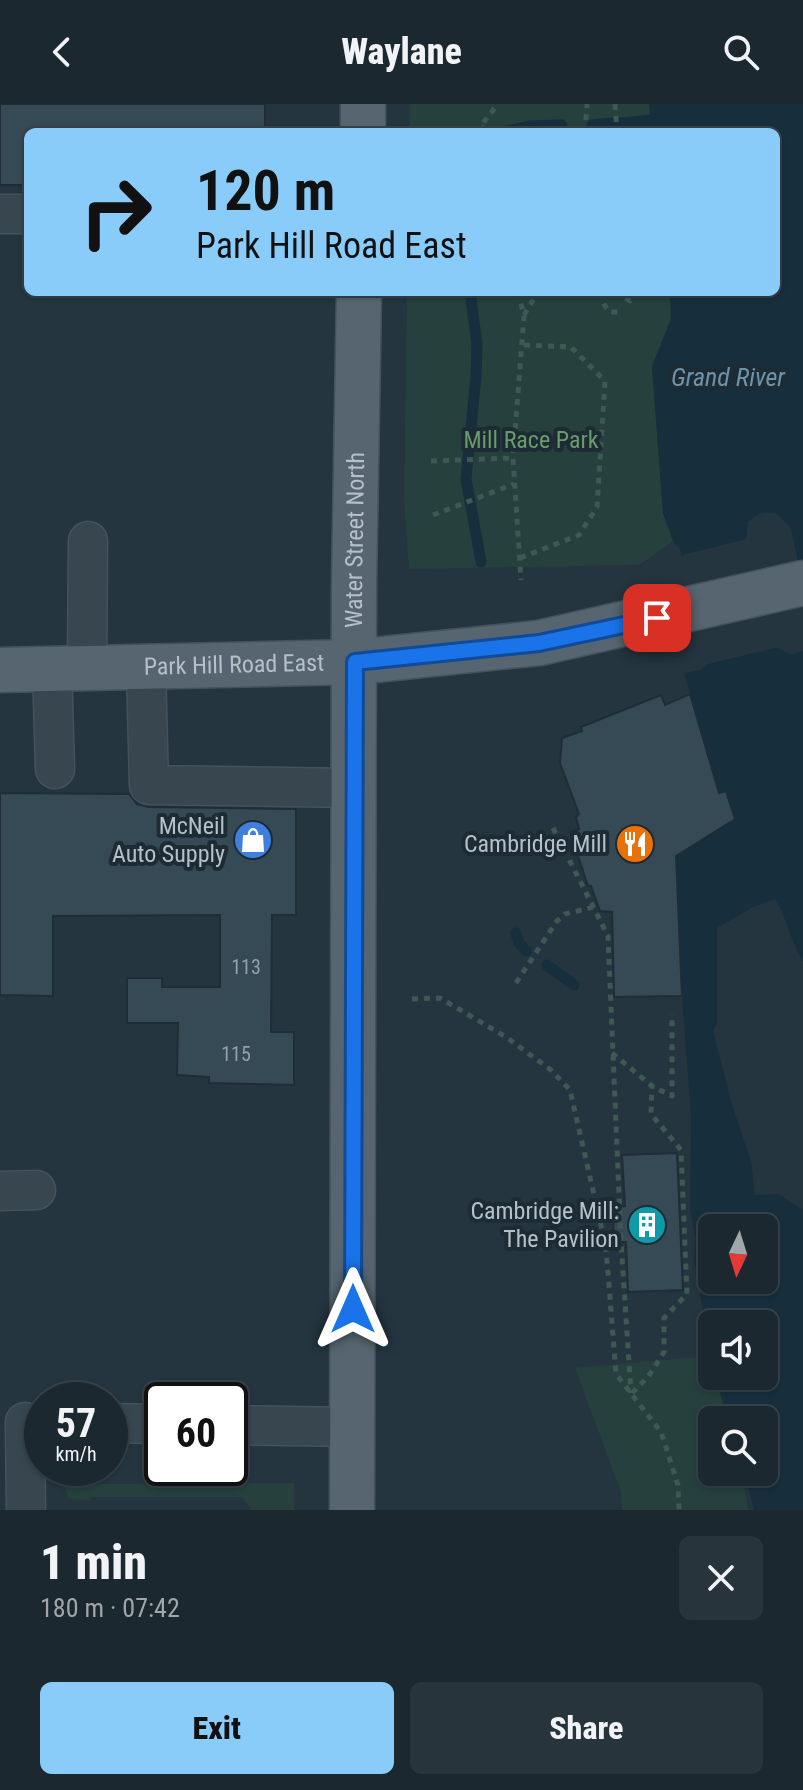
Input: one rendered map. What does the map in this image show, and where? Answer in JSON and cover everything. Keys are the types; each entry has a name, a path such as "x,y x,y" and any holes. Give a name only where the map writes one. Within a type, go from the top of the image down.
{"main road":[{"path":"363,104 363,128"},
{"name":"Water Street North","path":"352,1510 354,586 359,296"},
{"name":"Park Hill Road East","path":"0,670 355,662 539,643 803,583"}],"street":[{"path":"0,214 24,214"},
{"path":"55,769 88,541"},
{"path":"146,668 149,785 354,788"},
{"path":"22,1422 26,1510"},
{"path":"248,1425 352,1427"}],"path":[{"path":"484,128 481,126 498,104"},
{"path":"585,128 587,104"},
{"path":"615,104 617,128"},
{"path":"519,296 524,316 513,458 521,580"},
{"path":"524,316 536,296"},
{"path":"601,296 610,312 619,312"},
{"path":"520,558 579,535 597,507 605,381 571,347 522,345"},
{"path":"431,461 513,458"},
{"path":"433,515 514,484"},
{"path":"553,828 608,936 611,1052 631,1394"},
{"path":"516,983 557,921 565,914 595,907"},
{"path":"412,999 440,998 506,1037 551,1070 570,1090 606,1247 616,1374 661,1432 678,1485 679,1510"},
{"path":"611,1052 652,1086 672,1096 672,1014"},
{"path":"631,1394 648,1377 664,1352 664,1318 687,1294 681,1150 651,1114 652,1086"}],"green space":[{"path":"410,104 649,104 652,128 410,128"},
{"name":"Mill Race Park","path":"407,296 670,296 671,319 652,366 663,513 673,541 639,565 409,569 404,500"},
{"path":"698,1357 698,1390 719,1390 723,1406 698,1406 698,1486 744,1486 748,1510 622,1510 621,1492 575,1368"},
{"path":"248,1483 294,1483 294,1510 252,1510 242,1497 68,1499 65,1486 248,1486"}],"water":[{"name":"Grand River","path":"649,104 803,104 803,587 791,528 775,512 758,514 748,522 746,539 777,648 792,655 803,651 803,962 775,899 753,907 717,928 717,1024 713,1031 733,1108 751,1161 755,1195 778,1194 803,1210 803,1510 754,1510 748,1486 778,1486 778,1406 725,1406 719,1390 778,1390 778,1310 703,1310 700,1294 778,1294 778,1214 698,1214 698,1283 694,1260 696,1239 690,1211 691,1117 676,856 735,819 727,792 719,793 684,673 701,670 707,665 680,549 673,541 663,513 652,366 671,319 670,296 780,296 780,128 652,128"}],"pier":[{"path":"750,538 783,646 680,671 703,664 678,556"}],"building":[{"path":"0,104 265,104 265,128 24,128 24,185 0,185"},
{"name":"Cambridge Mill","path":"690,694 719,793 726,791 735,819 676,856 682,996 614,997 612,912 600,911 570,832 579,829 576,817 579,814 560,763 562,738 582,731 581,727 661,695 665,705"},
{"path":"0,793 129,794 137,804 149,807 296,809 296,915 272,915 271,1032 294,1032 294,1085 209,1083 209,1077 177,1075 178,1023 127,1023 127,978 162,978 162,987 220,987 220,915 53,916 53,996 0,995"},
{"name":"Cambridge Mill: The Pavilion","path":"677,1153 683,1290 628,1292 626,1242 614,1242 613,1207 625,1206 622,1155"}],"waterway":[{"path":"620,123 664,119"},
{"path":"592,125 611,123"},
{"path":"521,128 562,125"},
{"path":"471,296 477,344 466,479 481,562"},
{"path":"516,933 526,951"},
{"path":"547,965 574,985"}],"place":[{"name":"McNeil Auto Supply","path":"253,840"},
{"name":"Cambridge Mill","path":"635,844"},
{"name":"Cambridge Mill: The Pavilion","path":"647,1225"}],"route":[{"path":"353,1309 355,662 539,643 657,618"}]}
